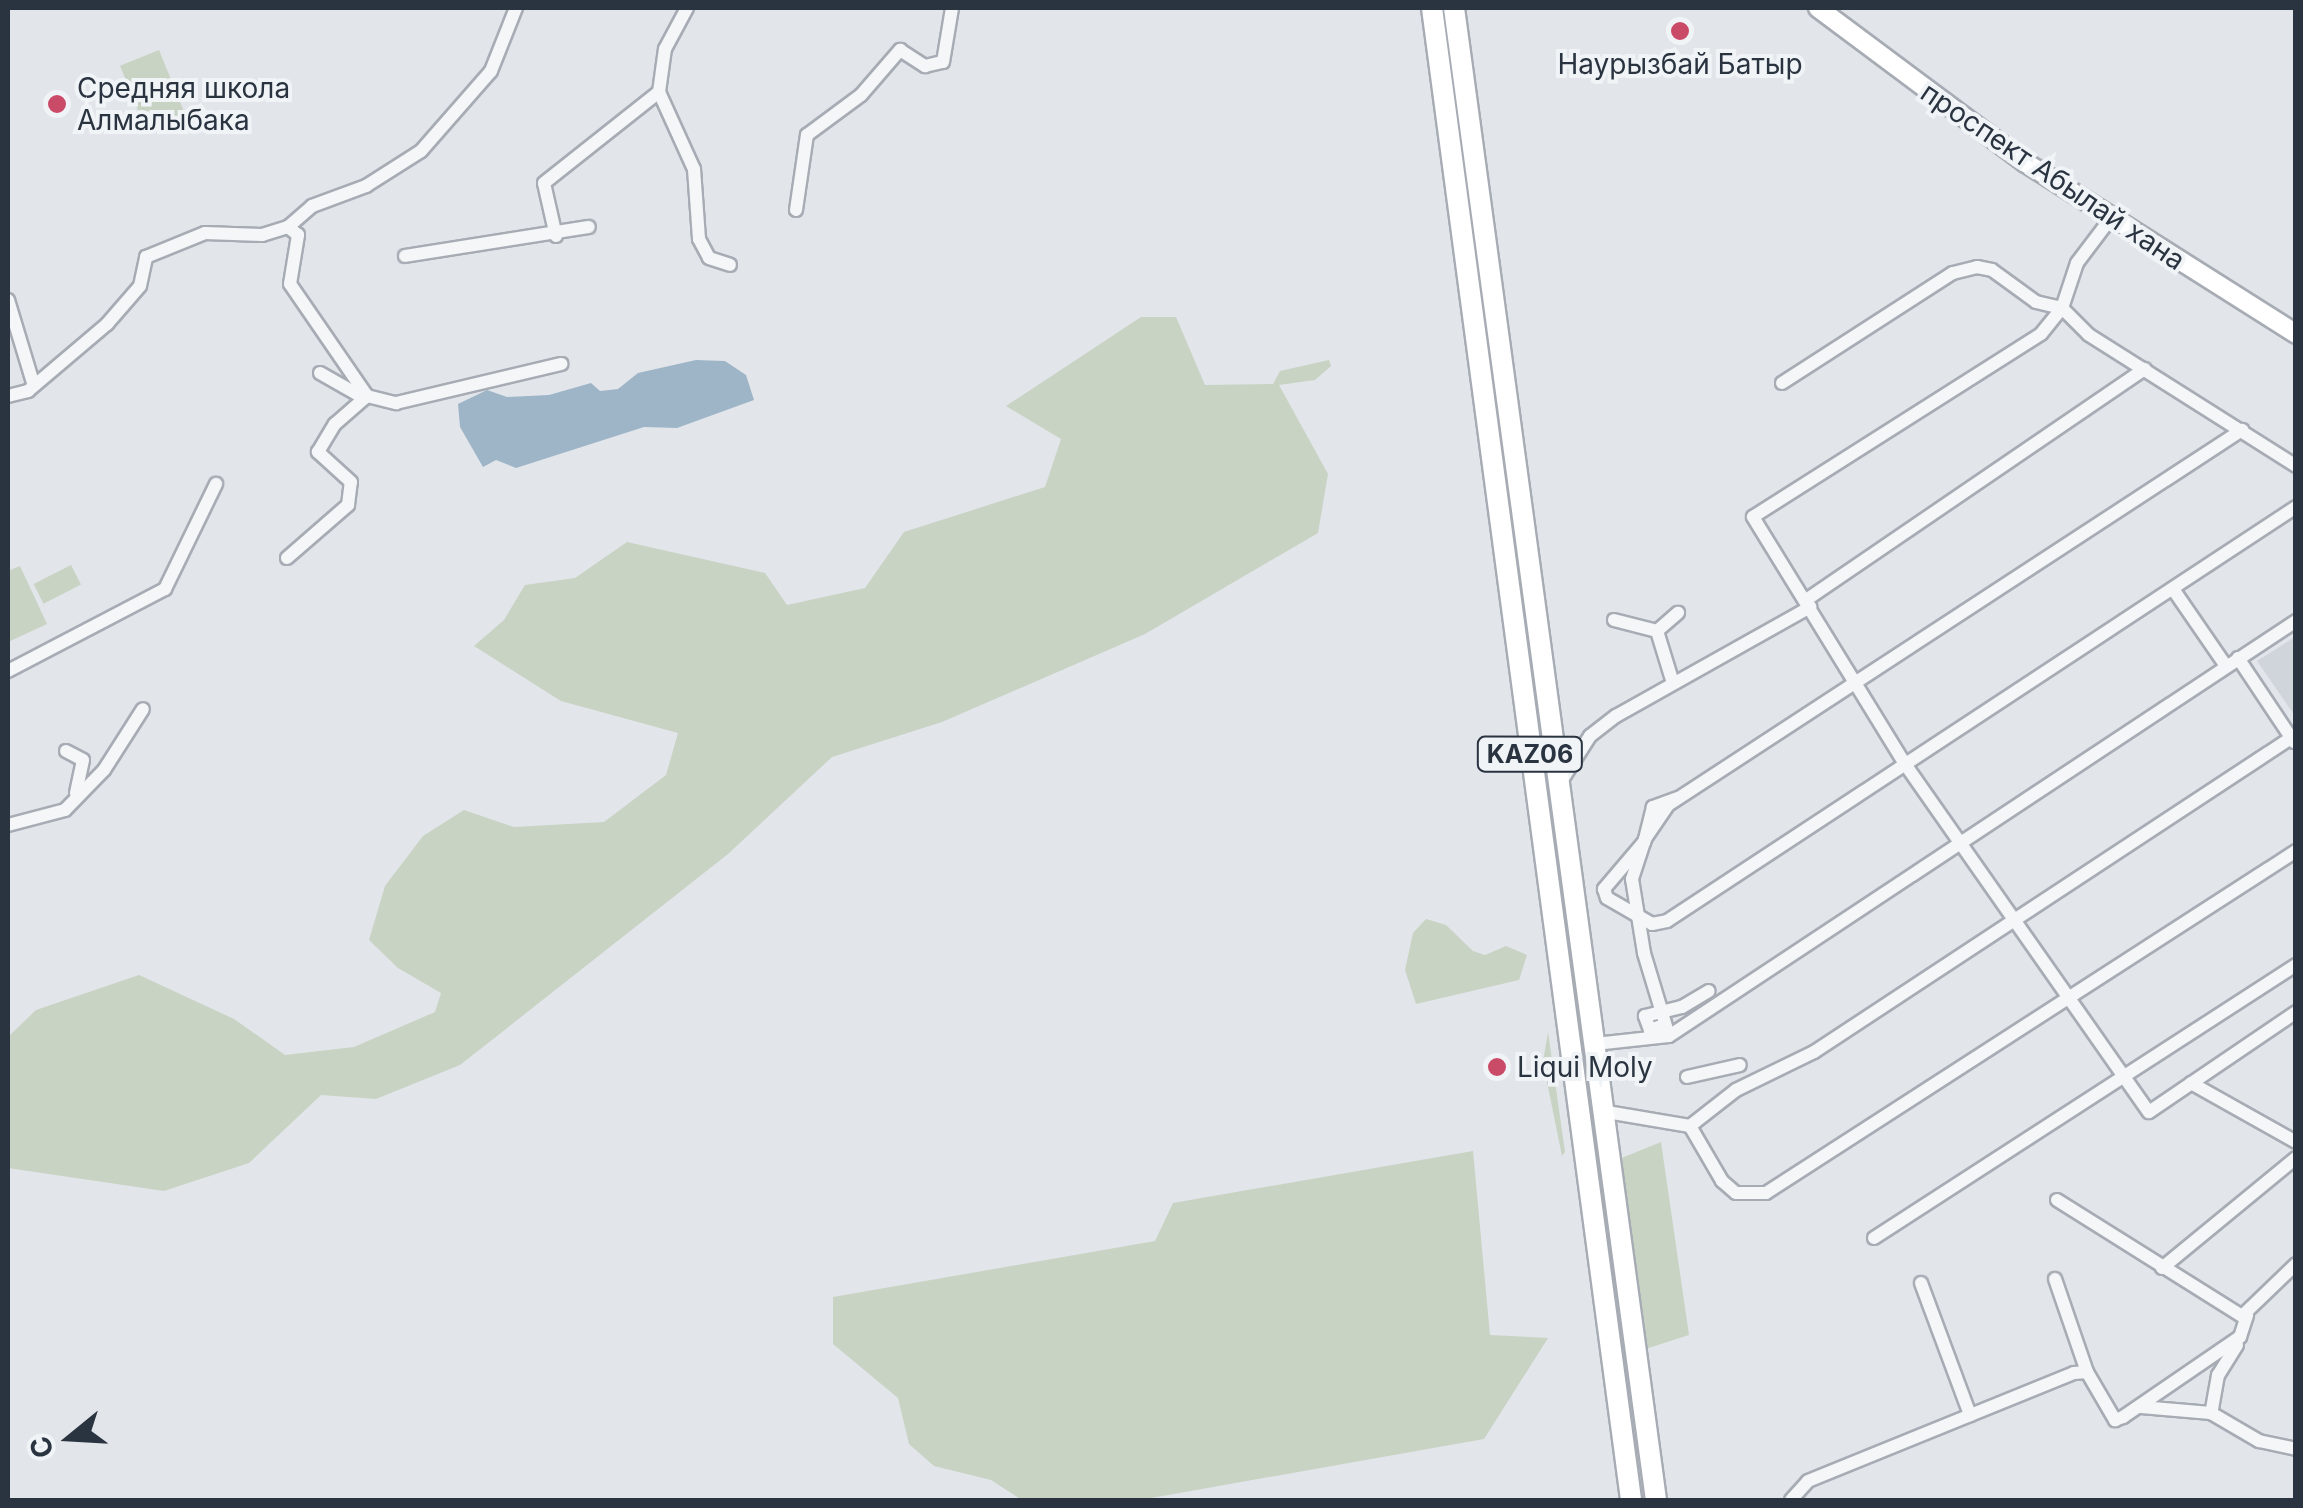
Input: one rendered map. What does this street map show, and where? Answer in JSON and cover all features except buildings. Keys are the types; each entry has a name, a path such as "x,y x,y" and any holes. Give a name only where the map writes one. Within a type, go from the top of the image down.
{"highway":[{"name":"KАZ06","path":"1432,8 1631,1500"},
{"name":"KАZ06","path":"1454,8 1558,786 1607,1112 1656,1500"}],"main road":[{"name":"проспект Абылай хана","path":"1818,8 1898,71 2111,218 2296,334"}],"street":[{"path":"365,397 290,284 293,231 305,212 421,151 491,71 516,8"},
{"path":"687,8 665,49 659,92 694,169 699,239 709,258 730,265"},
{"path":"796,210 808,135 862,94 900,50 924,66 943,62 948,9"},
{"path":"556,236 541,190 551,172 659,92"},
{"path":"2111,218 2077,263 2062,308 2041,334 1753,517 1905,764 2019,919 2149,1112 2296,1012"},
{"path":"405,256 556,236 590,227"},
{"path":"8,396 33,383 133,297 146,258 205,233 293,231"},
{"path":"1782,382 1952,273 1977,266 1992,270 2036,302 2062,308 2088,335 2296,466"},
{"path":"8,300 33,383"},
{"path":"320,373 365,397 396,403 561,364"},
{"path":"1558,786 1590,736 1808,604 2146,369"},
{"path":"287,558 353,494 352,482 318,452 365,397"},
{"path":"2242,430 1678,798 1604,889 1607,898 1639,918 1667,921 2296,508"},
{"path":"8,671 165,589 216,484"},
{"path":"2172,589 2226,666"},
{"path":"1657,631 1678,613"},
{"path":"1614,620 1657,631"},
{"path":"1595,1044 1667,1030 2296,621"},
{"path":"1657,631 1673,683"},
{"path":"1690,1126 1736,1090 1756,1085 2293,741 2238,658"},
{"path":"8,825 67,808 104,770 143,710"},
{"path":"66,750 79,754 85,774 67,808"},
{"path":"1644,842 1632,879 1658,1010 1667,1030"},
{"path":"1607,1112 1690,1126 1736,1194 1766,1194 2296,850"},
{"path":"1874,1238 2296,964"},
{"path":"1658,1010 1682,1007 1709,991"},
{"path":"1687,1077 1717,1075 1740,1066"},
{"path":"1717,1075 1756,1085"},
{"path":"2191,1083 2296,1142"},
{"path":"2162,1268 2296,1158"},
{"path":"2057,1200 2232,1313 2246,1315"},
{"path":"2211,1413 2218,1376 2240,1337 2246,1315 2296,1264"},
{"path":"2055,1280 2087,1372 2115,1420 2141,1407 2240,1337"},
{"path":"1920,1283 1970,1415"},
{"path":"1791,1500 1808,1482 2087,1372"},
{"path":"2141,1407 2211,1413 2259,1441 2296,1449"}],"shaded area":[{"path":"2295,637 2295,716 2257,661"}],"green space":[{"path":"159,50 185,114 146,130 120,66"},
{"path":"1141,317 1176,317 1205,385 1273,384 1280,371 1329,360 1331,366 1315,380 1279,385 1328,474 1318,533 1145,634 942,722 832,757 728,854 460,1065 376,1099 321,1095 249,1163 164,1191 8,1168 8,1037 36,1010 139,975 234,1019 285,1055 354,1047 435,1012 441,993 398,968 369,940 385,886 423,836 464,810 514,827 604,822 666,775 678,733 561,701 474,646 504,620 525,585 575,578 627,542 765,573 787,605 865,588 904,532 1045,487 1061,439 1006,406"},
{"path":"71,565 81,585 44,604 34,584"},
{"path":"20,566 47,624 8,642 8,571"},
{"path":"1426,919 1446,925 1473,951 1485,955 1506,946 1527,955 1519,980 1416,1004 1405,970 1413,933"},
{"path":"1548,1032 1565,1152 1562,1156 1543,1062"},
{"path":"1661,1142 1689,1335 1642,1350 1619,1159"},
{"path":"1473,1151 1490,1335 1548,1338 1484,1439 1140,1500 1022,1500 991,1480 934,1466 909,1444 898,1398 833,1344 833,1297 1155,1241 1173,1203"}],"water":[{"path":"696,360 725,361 746,375 754,400 677,428 644,427 516,468 496,460 483,467 460,427 458,404 487,390 507,397 549,395 591,383 600,391 618,389 638,373"}],"place":[{"name":"Наурызбай Батыр","path":"1680,31"},
{"name":"Средняя школа Алмалыбака","path":"57,104"},
{"name":"Liqui Moly","path":"1497,1067"}]}
